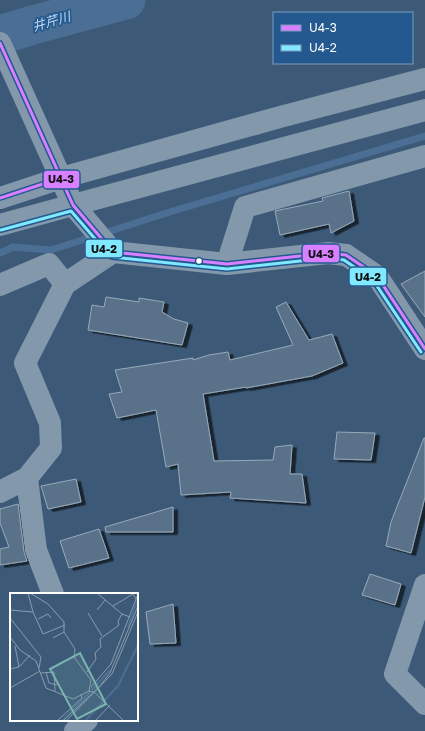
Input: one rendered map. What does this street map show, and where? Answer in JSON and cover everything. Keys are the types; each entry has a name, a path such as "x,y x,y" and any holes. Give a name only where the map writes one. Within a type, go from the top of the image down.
{"street":[{"path":"0,43 73,205 113,252"},
{"path":"0,198 61,178 280,117 425,79"},
{"path":"0,226 425,110"},
{"path":"227,264 246,207 425,156"},
{"path":"0,492 27,478 51,448 50,423 25,363 65,284 113,252 227,264 328,253 346,255 376,276 425,349"},
{"path":"0,285 49,264 65,284"},
{"path":"27,478 36,550 53,593"},
{"path":"425,585 395,674 425,704"},
{"path":"75,731 87,721"}],"building":[{"path":"349,191 354,221 331,233 329,224 280,235 275,211 323,201 322,198"},
{"path":"425,271 425,317 401,284"},
{"path":"106,297 139,302 139,298 164,302 162,312 174,319 188,323 182,345 88,330 92,305 104,307"},
{"path":"286,302 309,340 332,334 343,363 312,376 203,394 214,461 273,460 275,447 292,445 290,474 302,474 306,503 230,498 231,492 181,495 178,464 166,467 156,410 117,418 109,394 122,392 115,370 193,358 193,360 209,355 228,352 230,360 293,345 276,307"},
{"path":"337,432 375,433 371,460 334,459"},
{"path":"424,438 425,497 411,553 386,546 391,522"},
{"path":"76,479 81,502 48,509 41,486"},
{"path":"18,504 24,552 27,561 0,565 0,549 9,547 0,523 0,509"},
{"path":"173,507 173,532 106,532 105,527"},
{"path":"99,529 109,558 69,568 60,541"},
{"path":"370,574 401,584 395,605 362,595"},
{"path":"173,604 176,643 150,644 146,612"}],"waterway":[{"name":"井芹川","path":"0,35 126,0"},
{"path":"0,253 13,247 51,250 173,211 425,136"}],"transit line":[{"name":"U4-3","path":"0,43 73,205 113,252 227,264 328,253 346,255 377,276 425,349"},
{"name":"U4-3","path":"0,198 61,178"},
{"name":"U4-2","path":"1,230 71,211 112,257 227,269 328,258 344,260 373,280 421,352"}]}
